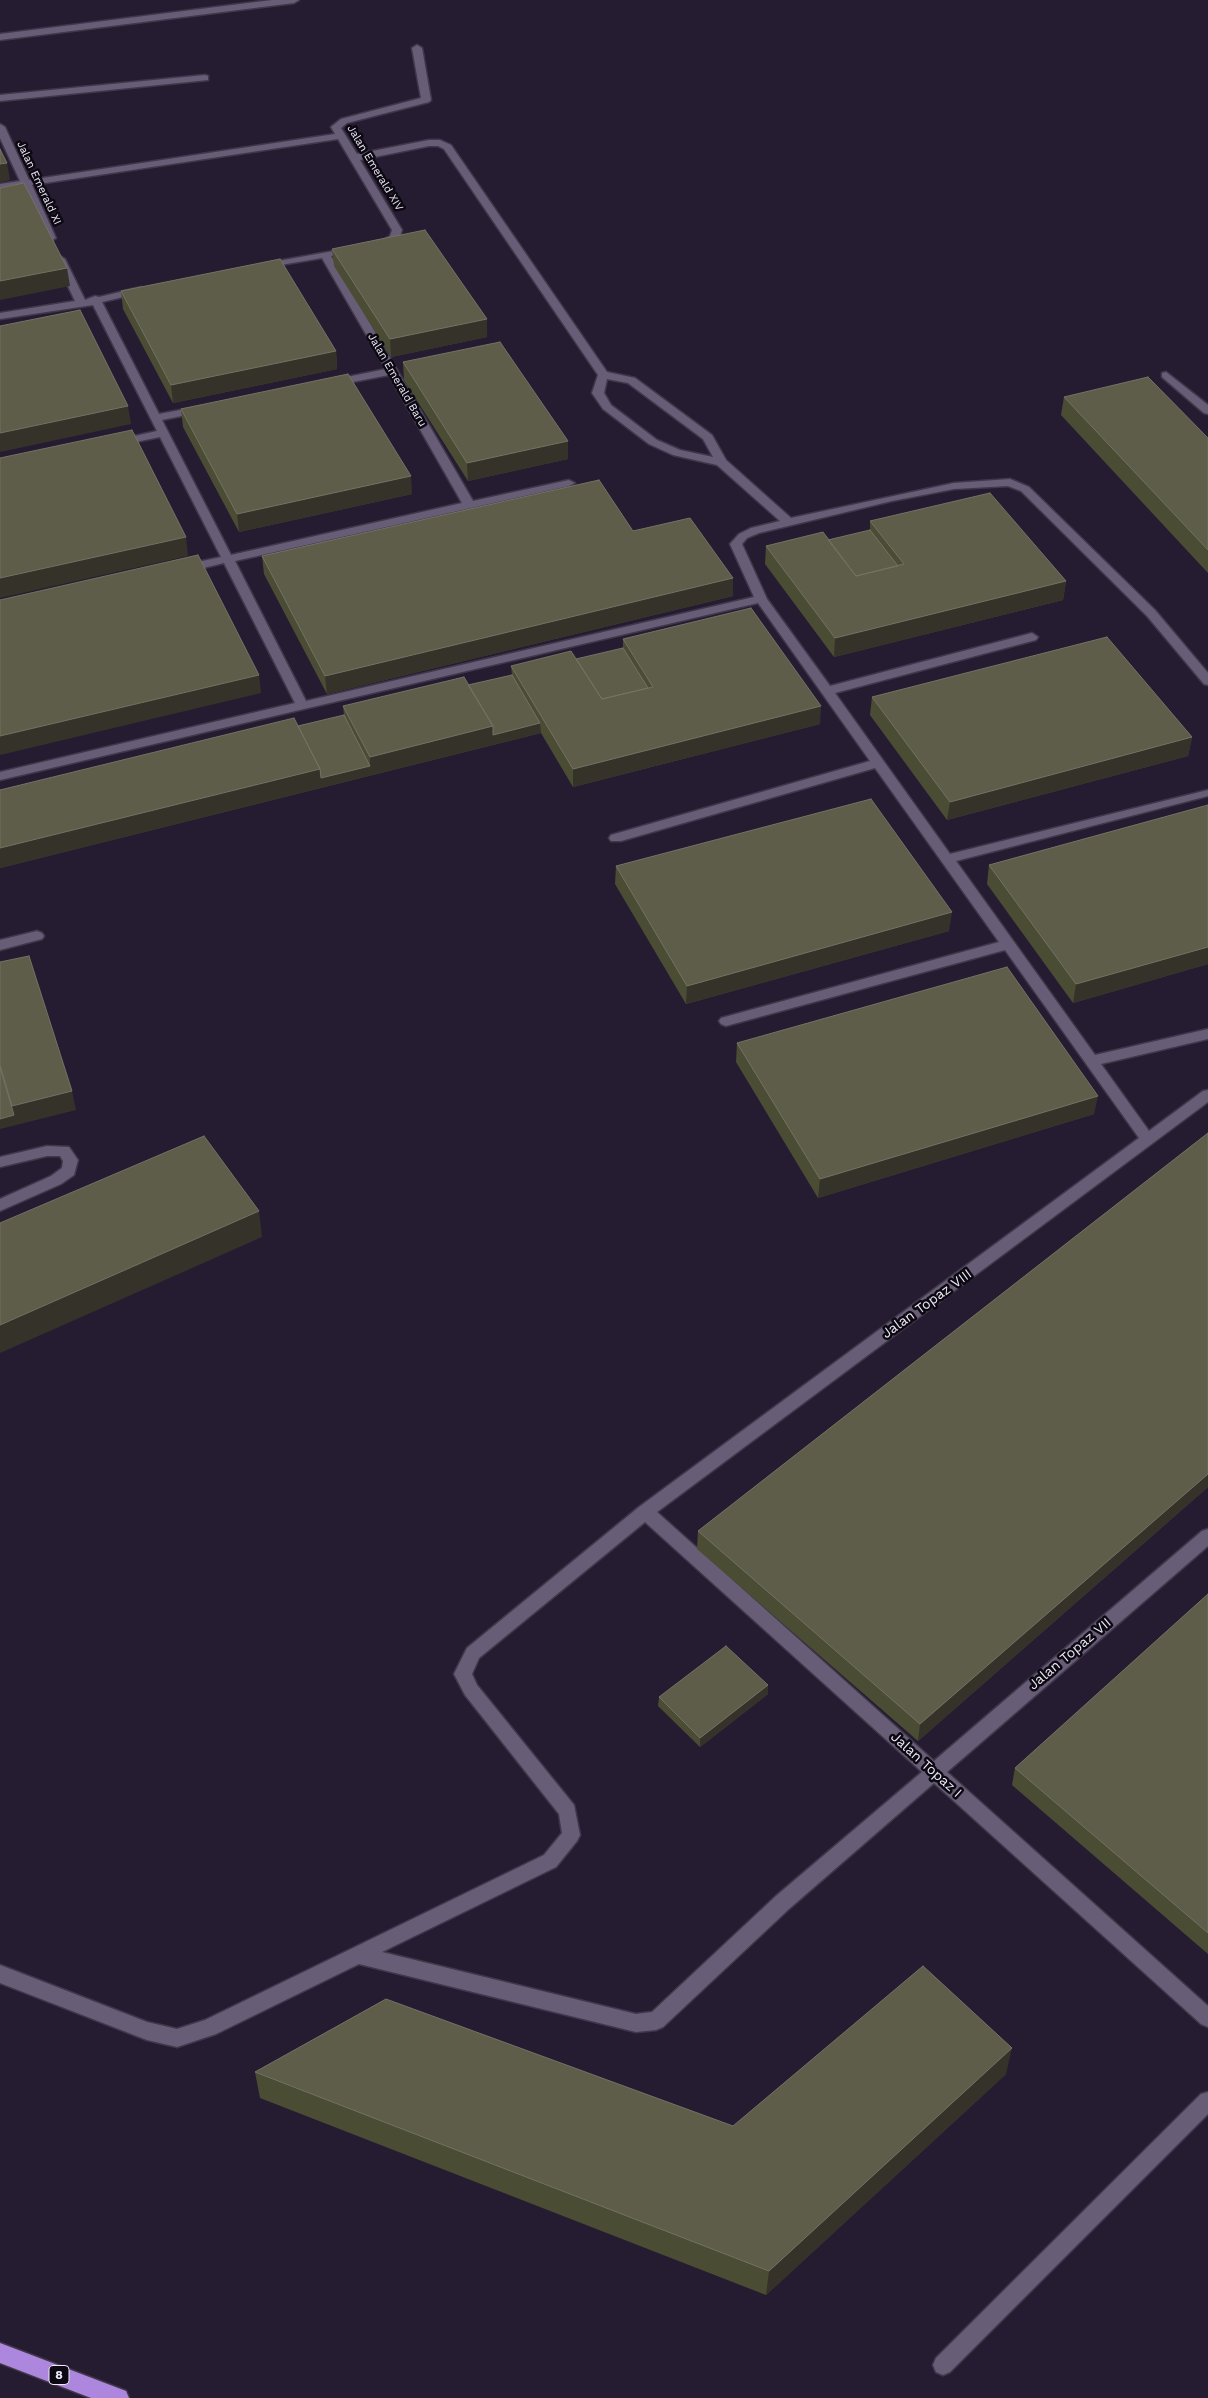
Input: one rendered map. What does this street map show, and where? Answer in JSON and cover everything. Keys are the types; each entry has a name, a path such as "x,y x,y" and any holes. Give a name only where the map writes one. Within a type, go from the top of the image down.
{"highway":[{"name":"8","path":"0,2353 119,2398"}],"street":[{"path":"0,37 294,0"},
{"name":"Jalan Emerald XIV","path":"248,269 386,243 395,237 397,230 336,127 344,121 426,100 417,48"},
{"path":"0,98 205,78"},
{"name":"Jalan Emerald XI","path":"0,127 80,303"},
{"path":"0,187 341,136"},
{"path":"354,158 429,143 448,147 603,375 631,380 708,437 721,462 789,522"},
{"name":"Jalan Emerald Baru","path":"325,254 469,506"},
{"path":"0,316 80,303 152,288"},
{"path":"95,299 302,705"},
{"path":"316,386 392,371"},
{"path":"603,375 598,393 607,407 653,442 676,453 721,462"},
{"path":"1166,375 1208,411"},
{"path":"155,418 212,407"},
{"path":"106,446 163,434"},
{"path":"1148,1140 761,599 736,544 743,536 755,530 892,498 954,486 1010,482 1025,489 1151,614 1208,681"},
{"path":"171,572 569,483"},
{"path":"0,776 761,599"},
{"path":"827,691 1032,637"},
{"path":"616,838 879,763"},
{"path":"947,859 1205,793"},
{"path":"0,945 37,936"},
{"path":"726,1021 1008,944"},
{"path":"1092,1061 1208,1034"},
{"name":"Jalan Topaz VIII","path":"0,1974 147,2031 177,2038 209,2028 550,1861 571,1835 568,1810 470,1690 463,1674 473,1653 645,1512 1208,1095"},
{"path":"0,1162 47,1150 64,1151 71,1160 69,1170 56,1180 0,1205"},
{"name":"Jalan Topaz I","path":"645,1512 1208,2018"},
{"name":"Jalan Topaz VII","path":"356,1955 636,2023 656,2021 782,1902 1208,1536"},
{"path":"943,2365 1208,2101"}],"building":[{"path":"0,149 7,163 0,164"},
{"path":"24,183 67,268 0,281 0,188"},
{"path":"425,230 487,319 390,339 332,249"},
{"path":"280,259 336,351 171,385 121,291"},
{"path":"80,310 128,406 0,433 0,326"},
{"path":"500,342 568,441 467,463 403,362"},
{"path":"348,374 411,476 237,514 181,409"},
{"path":"1148,377 1208,438 1208,550 1064,397"},
{"path":"132,430 186,537 0,578 0,458"},
{"path":"599,480 633,531 690,518 733,578 325,676 262,556"},
{"path":"990,493 1066,581 835,638 766,546 823,532 856,576 904,564 870,521"},
{"path":"870,530 898,566 856,576 828,540"},
{"path":"198,555 259,675 0,736 0,600"},
{"path":"751,608 821,706 573,769 511,666 571,651 602,699 653,687 623,639"},
{"path":"1107,637 1192,737 950,802 872,697"},
{"path":"623,648 648,688 602,699 576,659"},
{"path":"512,675 540,723 493,735 493,726 468,685"},
{"path":"464,677 493,726 370,757 343,706"},
{"path":"344,715 370,766 321,778 320,769 298,726"},
{"path":"294,718 320,769 0,848 0,790"},
{"path":"871,799 952,912 687,986 616,866"},
{"path":"1208,805 1208,947 1076,984 989,865"},
{"path":"29,956 72,1091 12,1106 0,1065 0,962"},
{"path":"1007,967 1098,1096 820,1179 737,1043"},
{"path":"0,1067 14,1115 0,1119"},
{"path":"1208,1133 1208,1474 920,1724 698,1531"},
{"path":"204,1136 259,1211 0,1325 0,1223"},
{"path":"1208,1594 1208,1933 1015,1768"},
{"path":"726,1646 768,1685 700,1738 659,1697"},
{"path":"923,1966 1012,2048 769,2271 255,2072 386,1999 733,2126"}]}
